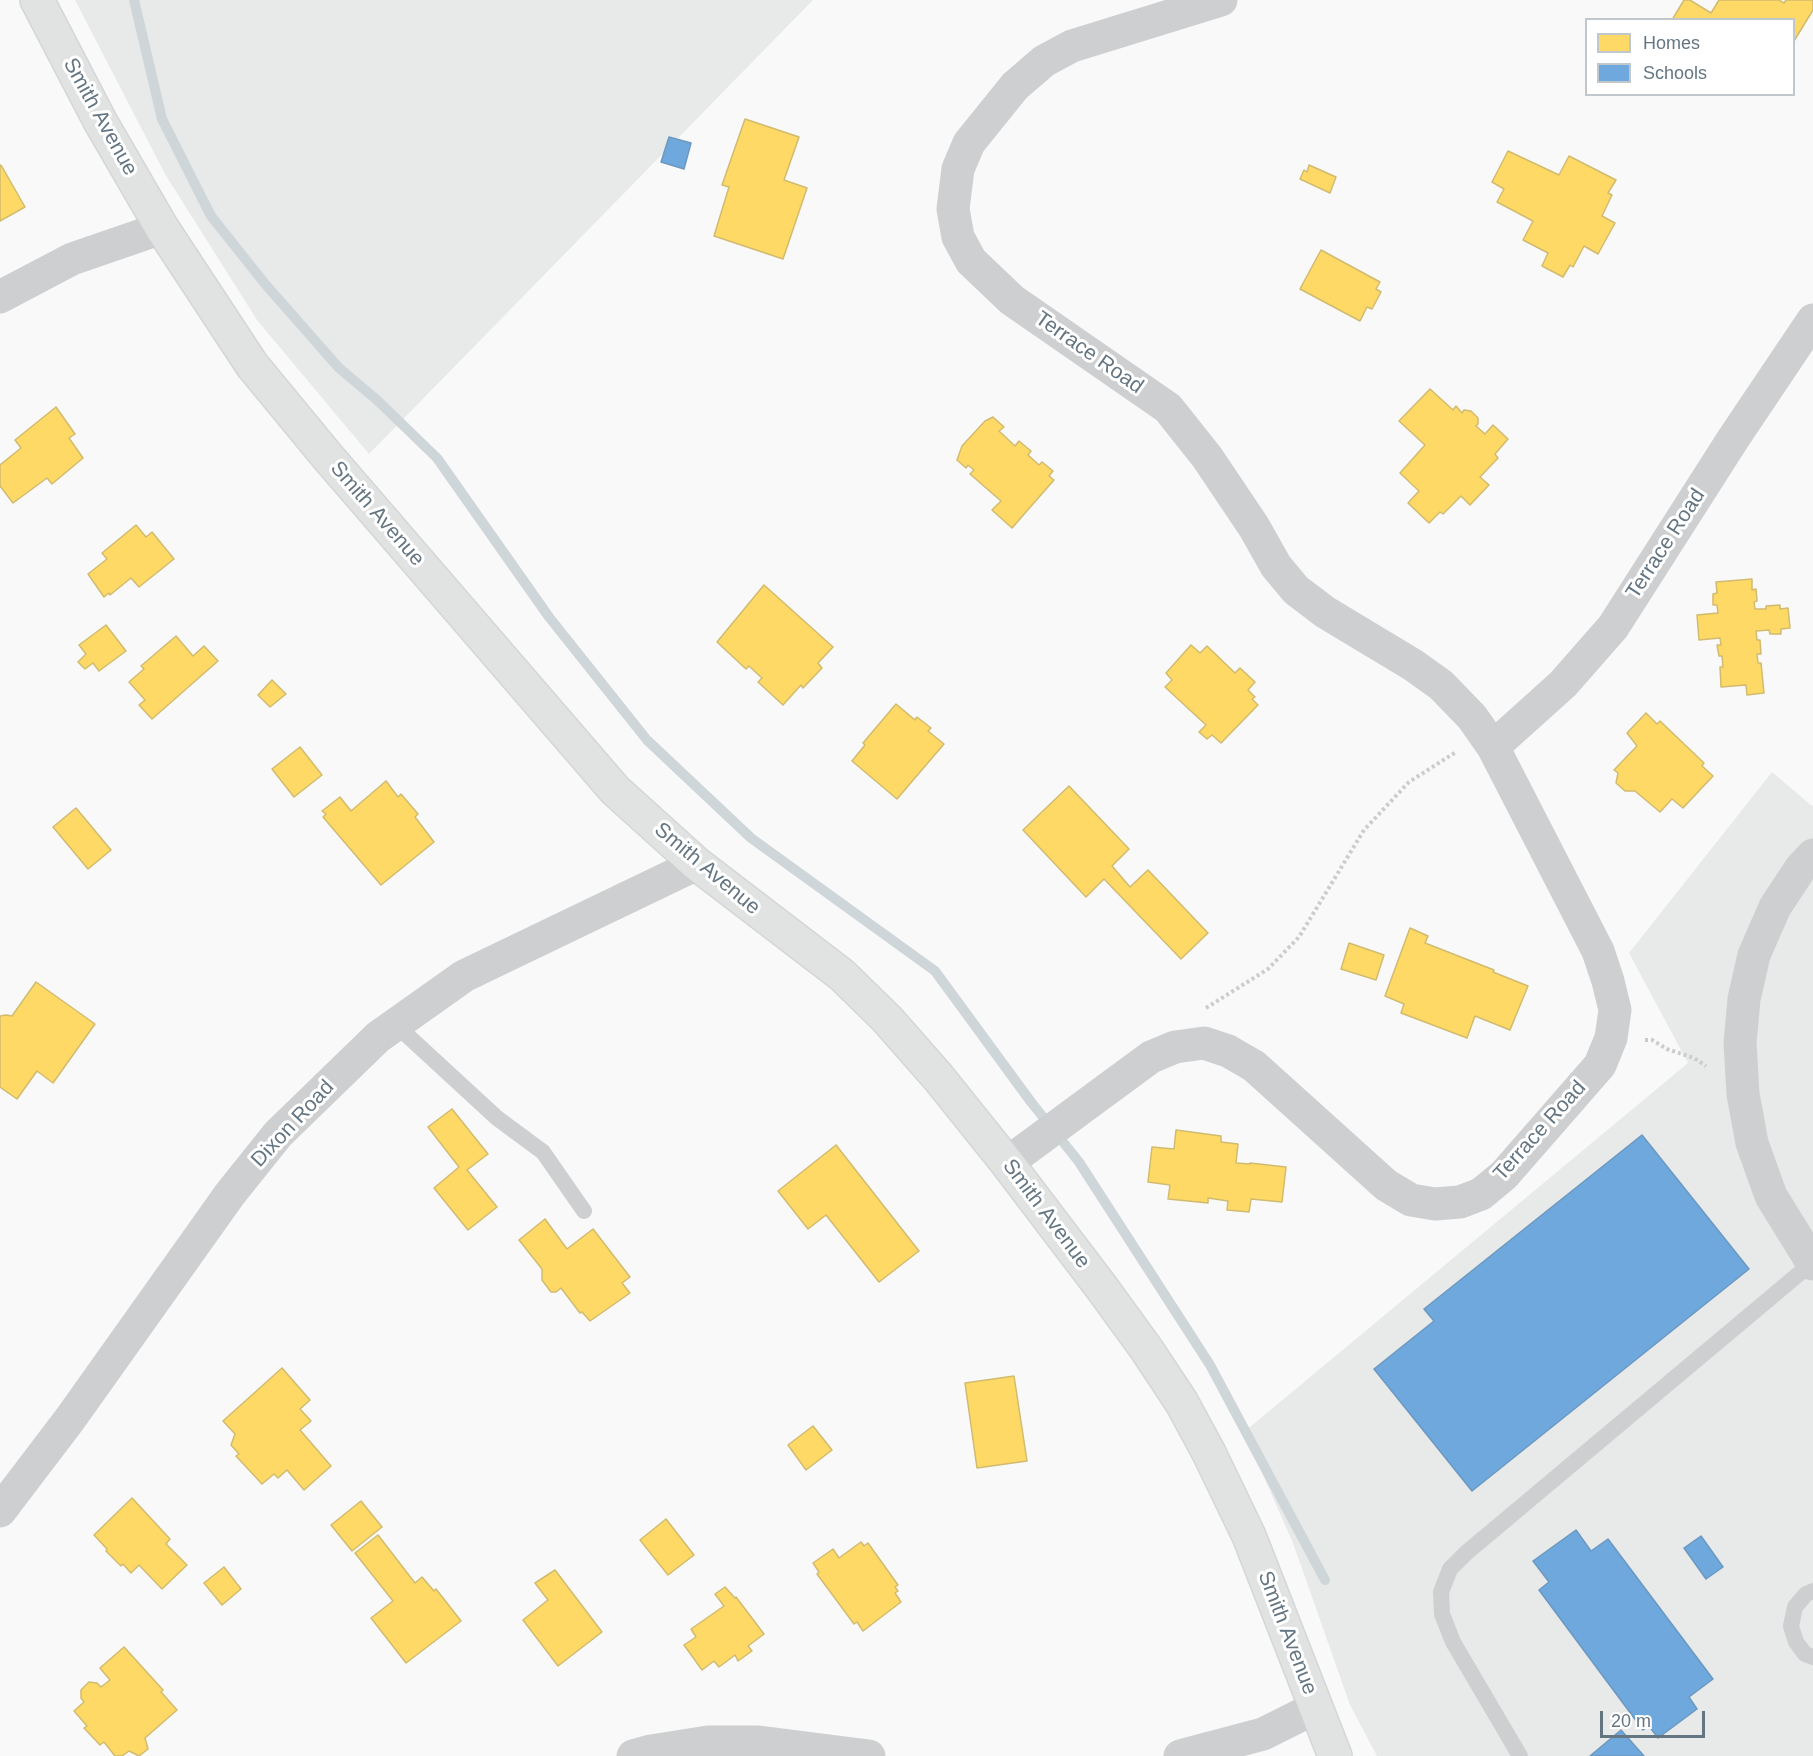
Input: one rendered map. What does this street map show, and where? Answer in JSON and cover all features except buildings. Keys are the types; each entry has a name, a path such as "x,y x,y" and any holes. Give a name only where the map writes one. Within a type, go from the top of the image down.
{"main road":[{"name":"Smith Avenue","path":"37,0 100,121 162,228 252,365 327,456 615,790 697,864 842,975 887,1019 938,1077 1007,1163 1147,1350 1182,1403 1249,1536 1335,1756"}],"street":[{"name":"Terrace Road","path":"1007,1163 1151,1057 1175,1047 1204,1043 1228,1051 1254,1066 1386,1185 1411,1200 1435,1204 1460,1202 1480,1194 1504,1175 1600,1065 1611,1038 1615,1011 1598,951 1487,739 1472,717 1441,685 1413,665 1325,612 1296,590 1276,566 1254,527 1207,457 1168,408 1012,300 971,261 958,237 953,209 958,170 969,143 1015,86 1044,61 1072,46 1221,0"},
{"path":"0,297 72,259 162,228"},
{"name":"Terrace Road","path":"1487,739 1563,684 1613,627 1732,439 1813,320"},
{"path":"1813,855 1800,868 1775,907 1754,956 1744,999 1740,1043 1743,1094 1752,1143 1771,1196 1813,1264"},
{"name":"Dixon Road","path":"0,1511 70,1419 230,1194 278,1134 378,1037 464,976 697,864"},
{"path":"1180,1756 1263,1734 1315,1708"},
{"path":"633,1756 708,1742 759,1742 869,1756"}],"lane":[{"path":"396,1025 497,1118 543,1152 584,1211"},
{"path":"1520,1756 1453,1642 1442,1614 1442,1592 1450,1569 1466,1553 1813,1264"},
{"path":"1813,1591 1806,1594 1795,1607 1791,1626 1796,1642 1805,1654 1813,1657"}],"path":[{"path":"1175,1047 1190,1019 1268,969 1299,937 1364,830 1409,782 1471,742 1487,739"},
{"path":"1611,1038 1652,1040 1667,1049 1695,1058 1743,1094"}],"shaded area":[{"path":"75,0 813,0 369,454 257,320 165,174"},
{"path":"1772,772 1813,805 1813,1756 1377,1756 1350,1705 1293,1543 1244,1432 1688,1063 1629,953"}],"waterway":[{"path":"134,0 162,119 211,216 266,285 339,368 377,400 437,458 549,617 647,740 751,838 935,971 1031,1102 1079,1162 1210,1365 1325,1580"}]}
